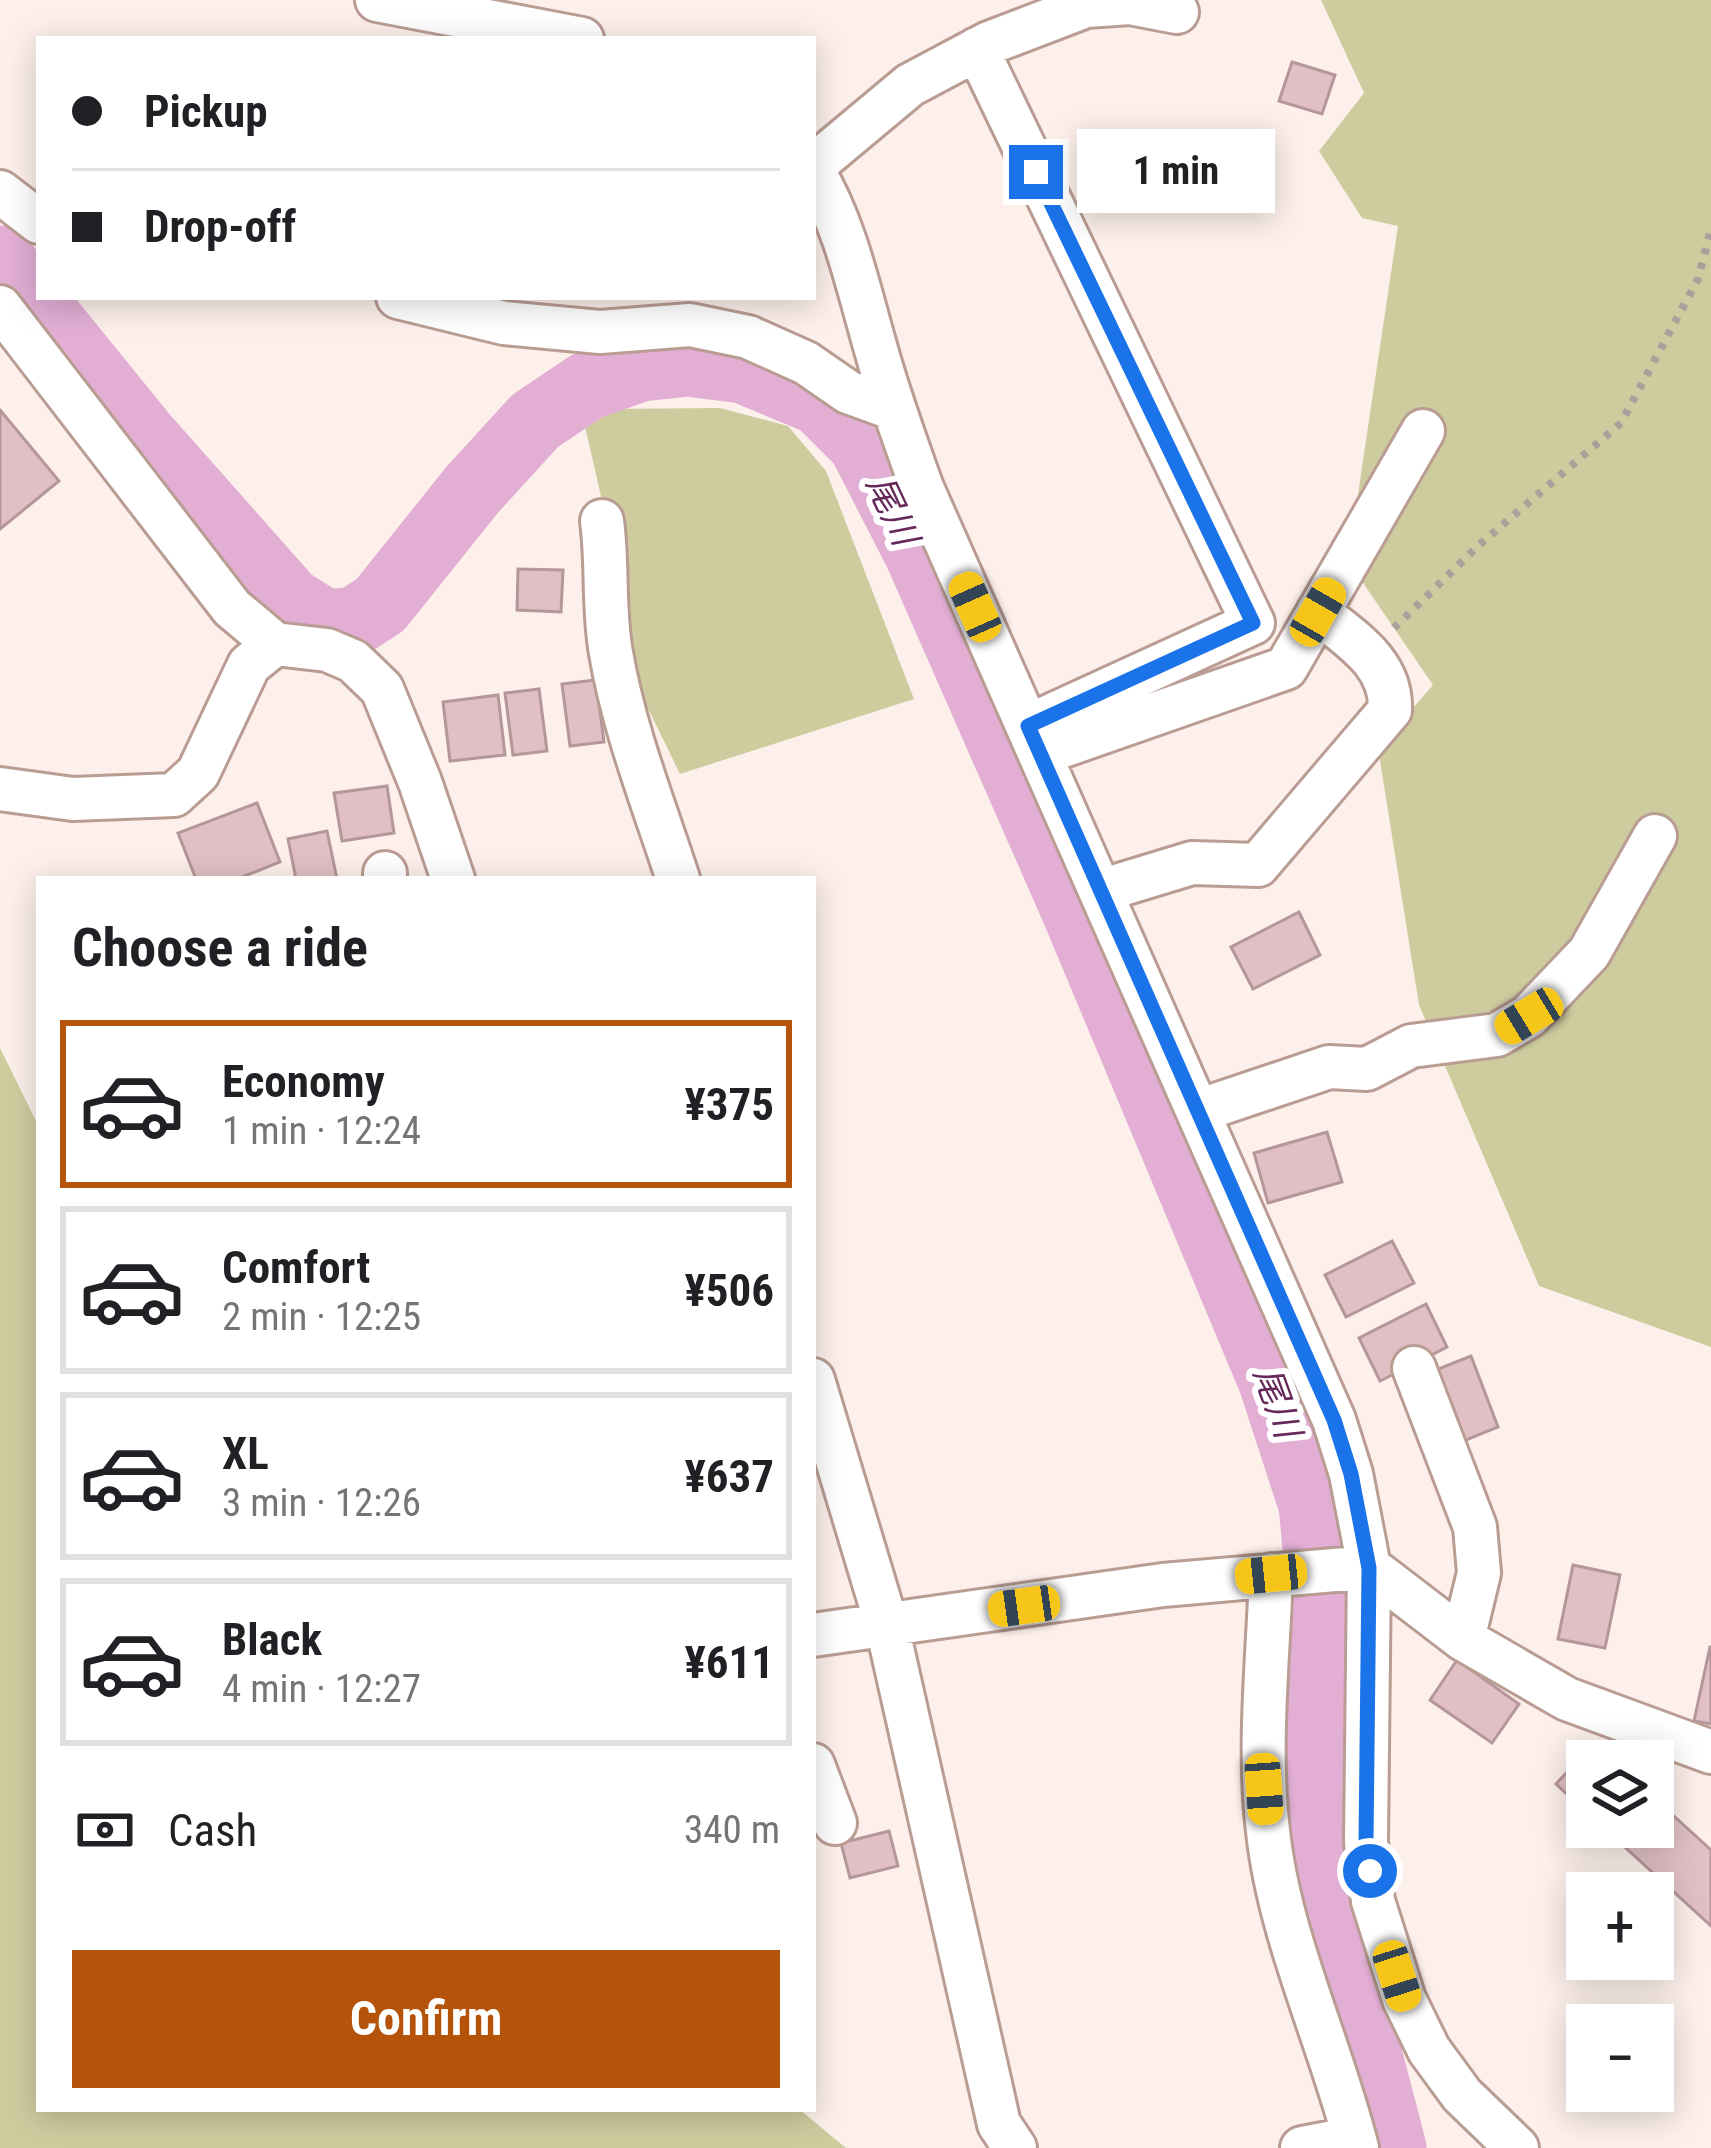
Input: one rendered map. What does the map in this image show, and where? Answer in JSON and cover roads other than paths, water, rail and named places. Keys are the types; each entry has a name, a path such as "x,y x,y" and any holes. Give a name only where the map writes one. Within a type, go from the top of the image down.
{"street":[{"path":"377,0 566,36"},
{"path":"816,166 910,85 977,49 1087,7 1130,3 1177,12"},
{"path":"977,49 1253,623 1034,740"},
{"path":"816,174 847,247 892,408 922,488 1334,1420 1351,1474 1366,1842 1373,1901 1404,1999 1430,2050 1462,2095 1516,2148"},
{"path":"0,192 36,220"},
{"path":"410,300 504,323 600,332 690,325 748,337 806,362 848,392 892,408"},
{"path":"0,308 232,608 275,644 327,650 353,661 382,689 452,876"},
{"path":"1034,740 1286,668 1423,431"},
{"path":"602,521 608,558 610,646 621,702 677,876"},
{"path":"1100,891 1192,863 1258,865 1390,710 1390,688 1374,658 1318,612"},
{"path":"0,789 73,799 174,795 198,773 249,665 275,644"},
{"path":"1198,1111 1329,1067 1366,1069 1411,1046 1497,1035 1529,1016 1589,953 1655,836"},
{"path":"1414,1368 1475,1527 1479,1573 1463,1639"},
{"path":"816,1390 886,1626 999,2124 1015,2148"},
{"path":"816,1635 1162,1586 1357,1569 1463,1639 1567,1699 1711,1752"},
{"path":"1278,1574 1264,1789 1268,1833 1276,1882 1356,2143 1302,2148"},
{"path":"816,1774 835,1823"}],"waterway":[{"name":"尾川","path":"0,260 142,435 289,601 325,624 355,621 380,605 472,490 535,421 587,386 641,367 688,362 743,369 820,401 862,443 919,554 1076,911 1273,1382 1313,1505 1322,1600 1313,1705 1314,1818 1340,1949 1392,2148"}]}
